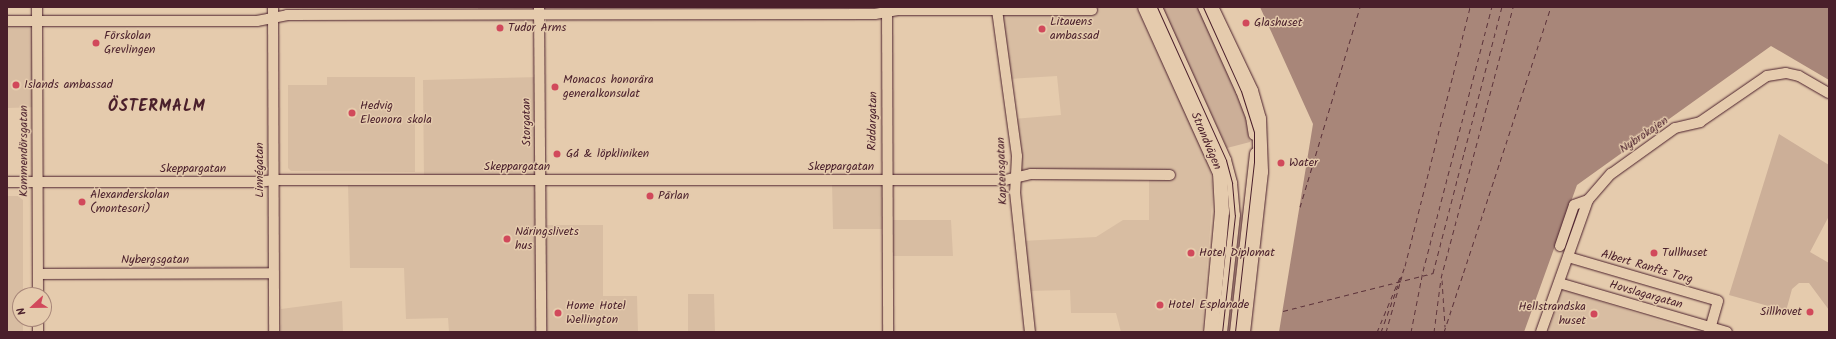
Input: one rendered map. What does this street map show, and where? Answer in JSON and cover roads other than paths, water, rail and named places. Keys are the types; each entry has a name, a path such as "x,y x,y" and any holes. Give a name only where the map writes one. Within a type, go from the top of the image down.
{"street":[{"name":"Kommendörsgatan","path":"37,7 38,287"},
{"name":"Strandvägen","path":"1145,7 1220,173 1222,212 1211,332"},
{"name":"Strandvägen","path":"1157,7 1226,160 1232,183 1235,215 1222,332"},
{"path":"1203,7 1241,91 1254,132 1254,162 1235,332"},
{"path":"1211,7 1251,91 1259,119 1261,172 1243,332"},
{"path":"7,21 257,21 273,12 887,9 1092,10"},
{"name":"Riddargatan","path":"887,9 886,180 888,332"},
{"name":"Kaptensgatan","path":"997,10 1017,156 1014,180 1030,332"},
{"name":"Storgatan","path":"539,11 541,332"},
{"name":"Linnégatan","path":"273,12 274,332"},
{"name":"Nybrokajen","path":"1541,332 1588,200 1611,174 1675,128 1700,122 1767,76 1786,73 1799,76 1829,93"},
{"name":"Skeppargatan","path":"7,182 258,182 274,180 1014,180 1031,174 1170,175"},
{"name":"Nybrokajen","path":"1560,246 1574,205 1588,200"},
{"name":"Albert Ranfts Torg","path":"1568,257 1718,301 1710,330"},
{"name":"Nybergsgatan","path":"38,274 273,273"},
{"name":"Hovslagargatan","path":"1559,283 1710,330 1726,332"}],"tram line":[{"path":"1157,7 1226,160 1232,183 1235,215 1222,332"},
{"path":"1203,7 1241,91 1254,132 1254,162 1235,332"}],"place":[{"name":"Glashuset","path":"1246,23"},
{"name":"Tudor Arms","path":"500,28"},
{"name":"Litauens ambassad","path":"1042,29"},
{"name":"Förskolan Grevlingen","path":"96,43"},
{"name":"Islands ambassad","path":"16,85"},
{"name":"Monacos honorära generalkonsulat","path":"555,87"},
{"name":"Hedvig Eleonora skola","path":"352,113"},
{"name":"Gå & löpkliniken","path":"557,154"},
{"name":"Water","path":"1281,163"},
{"name":"Pärlan","path":"650,196"},
{"name":"Alexanderskolan (montesori)","path":"82,202"},
{"name":"Näringslivets hus","path":"507,239"},
{"name":"Hotel Diplomat","path":"1191,253"},
{"name":"Tullhuset","path":"1654,253"},
{"name":"Hotel Esplanade","path":"1160,305"},
{"name":"Sillhovet","path":"1810,312"},
{"name":"Home Hotel Wellington","path":"558,313"},
{"name":"Hellstrandska huset","path":"1594,314"}],"district":[{"name":"ÖSTERMALM","path":"157,107"}]}
